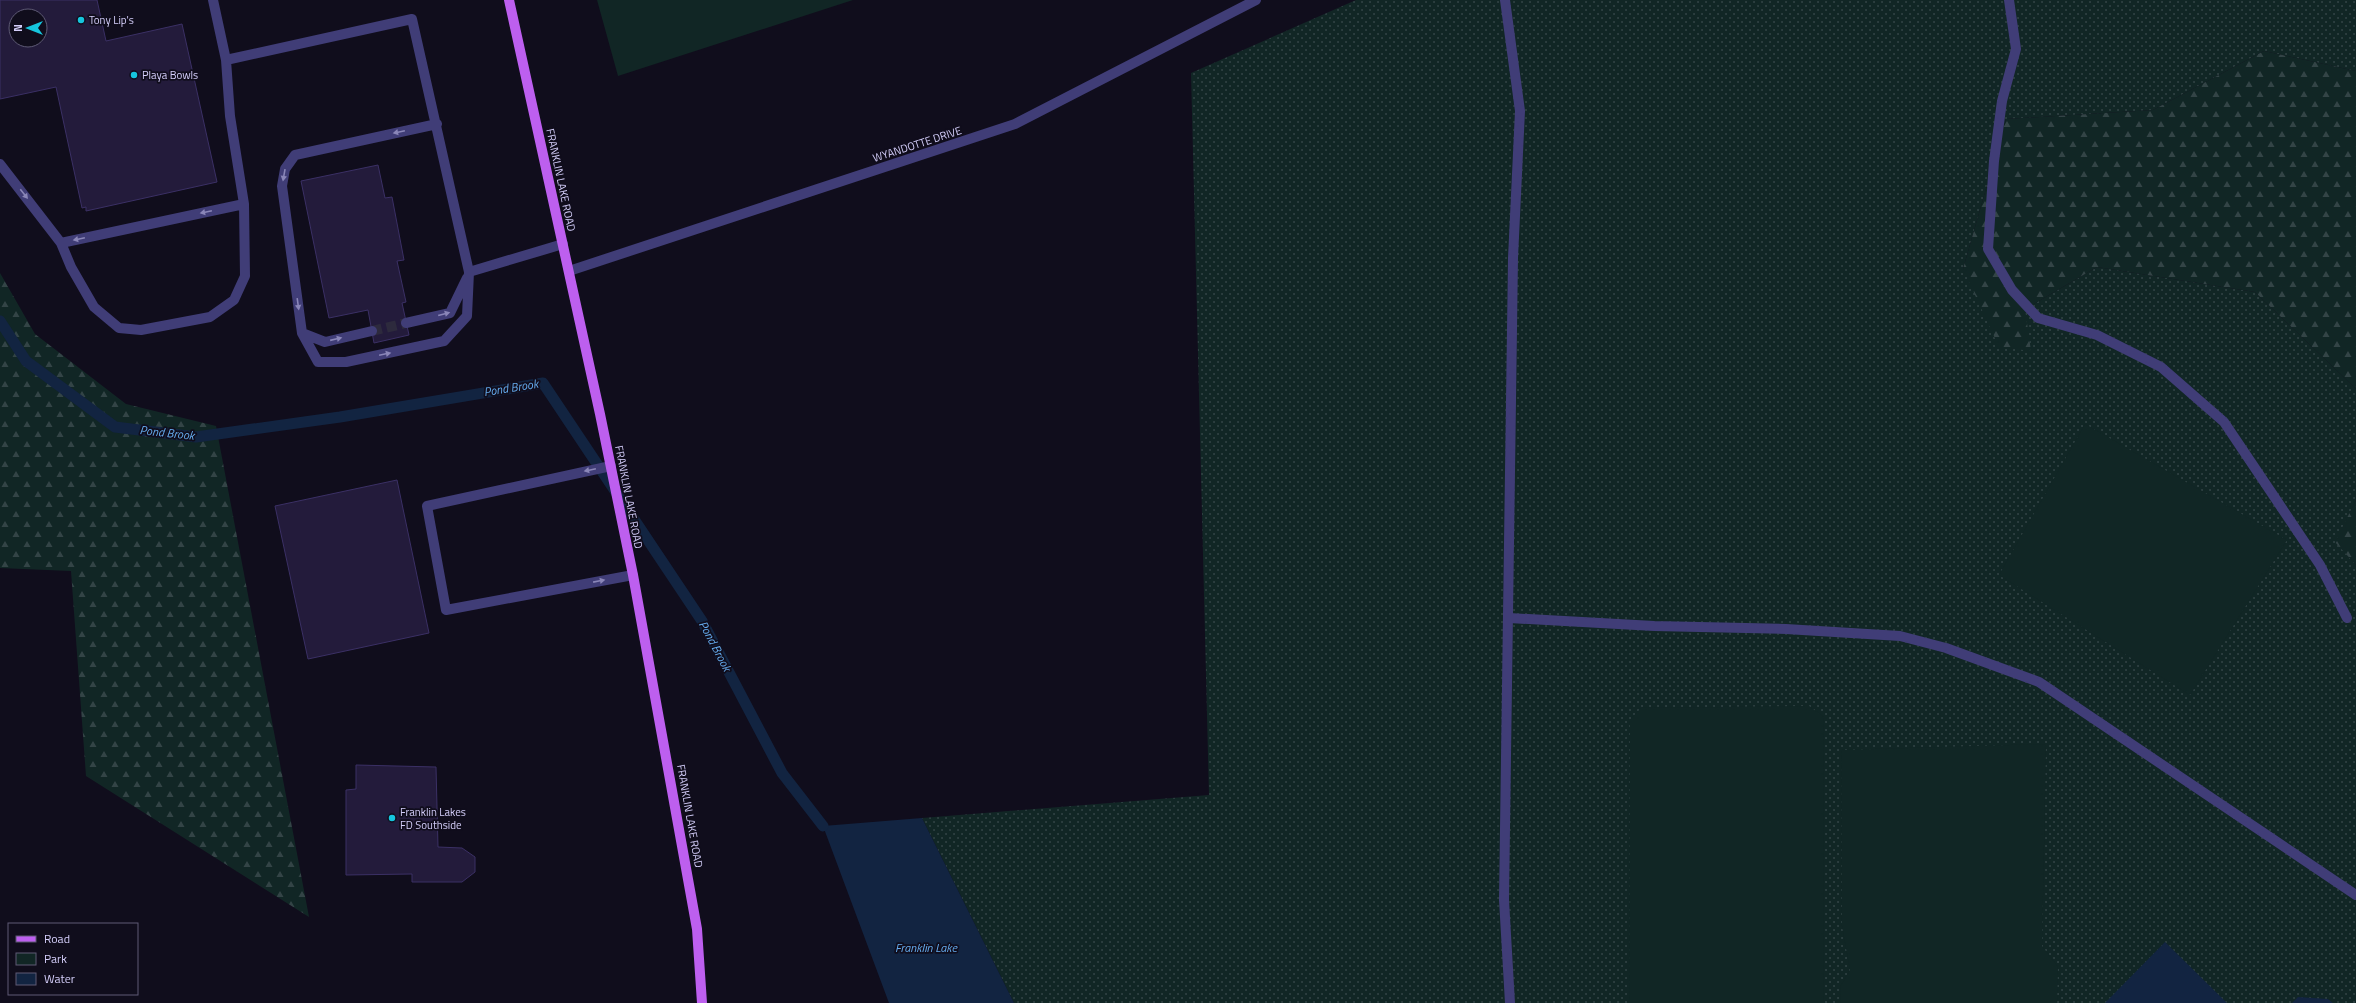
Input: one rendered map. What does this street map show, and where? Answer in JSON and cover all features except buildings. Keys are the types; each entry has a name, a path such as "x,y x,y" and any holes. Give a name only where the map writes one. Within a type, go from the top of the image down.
{"main road":[{"name":"FRANKLIN LAKE ROAD","path":"509,0 600,414 633,574 697,929 702,1003"}],"street":[{"path":"0,164 61,243 71,267 94,307 119,328 141,330 210,317 234,300 245,276 244,204 230,116 226,60 213,0"},
{"name":"WYANDOTTE DRIVE","path":"569,271 1015,124 1256,0"},
{"path":"1505,0 1520,111 1513,258 1504,900 1510,1003"},
{"path":"2009,0 2016,49 2002,101 1994,161 1988,249 2012,290 2038,318 2097,336 2162,367 2224,422 2320,565 2347,618"},
{"path":"226,60 412,19 437,124 469,272 467,316 444,341 346,362 318,362 302,333 282,186 285,169 295,154 437,124"},
{"path":"61,243 244,204"},
{"path":"406,323 450,313 469,272 563,244"},
{"path":"302,333 324,342 372,331"},
{"path":"611,466 427,506 446,610 633,574"},
{"path":"1509,618 1654,626 1786,629 1900,636 1946,648 2039,682 2356,895"}],"green space":[{"path":"597,0 853,0 618,76"},
{"path":"1356,0 2356,0 2356,71 2264,51 2153,110 2006,119 1963,269 2025,309 2097,267 2255,292 2356,389 2356,500 2336,542 2356,565 2356,1003 1014,1003 922,818 1209,795 1191,73"},
{"path":"2264,51 2356,71 2356,389 2255,292 2097,267 2025,309 2031,351 1999,347 1963,269 2006,119 2153,110"},
{"path":"0,273 35,334 126,404 216,426 309,917 86,776 71,571 0,568"},
{"path":"2085,424 2287,540 2190,695 1999,575"},
{"path":"2356,500 2356,565 2335,542"},
{"path":"1809,706 1824,717 1823,1003 1629,1003 1630,720 1641,708"},
{"path":"2046,744 2042,946 2058,967 2057,1003 1841,1003 1840,987 1850,970 1842,926 1841,750"}],"water":[{"name":"Franklin Lake","path":"922,818 1014,1003 889,1003 823,826"},
{"path":"2165,942 2227,1003 2105,1003"},
{"path":"2298,997 2328,999 2333,1003 2292,1003"}],"waterway":[{"name":"Pond Brook","path":"0,321 26,361 115,427 196,437 340,417 543,383 702,621 782,773 823,826"}],"tunnel":[{"path":"372,331 406,323"}],"place":[{"name":"Tony Lip's","path":"81,20"},
{"name":"Playa Bowls","path":"134,75"},
{"name":"Franklin Lakes FD Southside","path":"392,818"}]}
